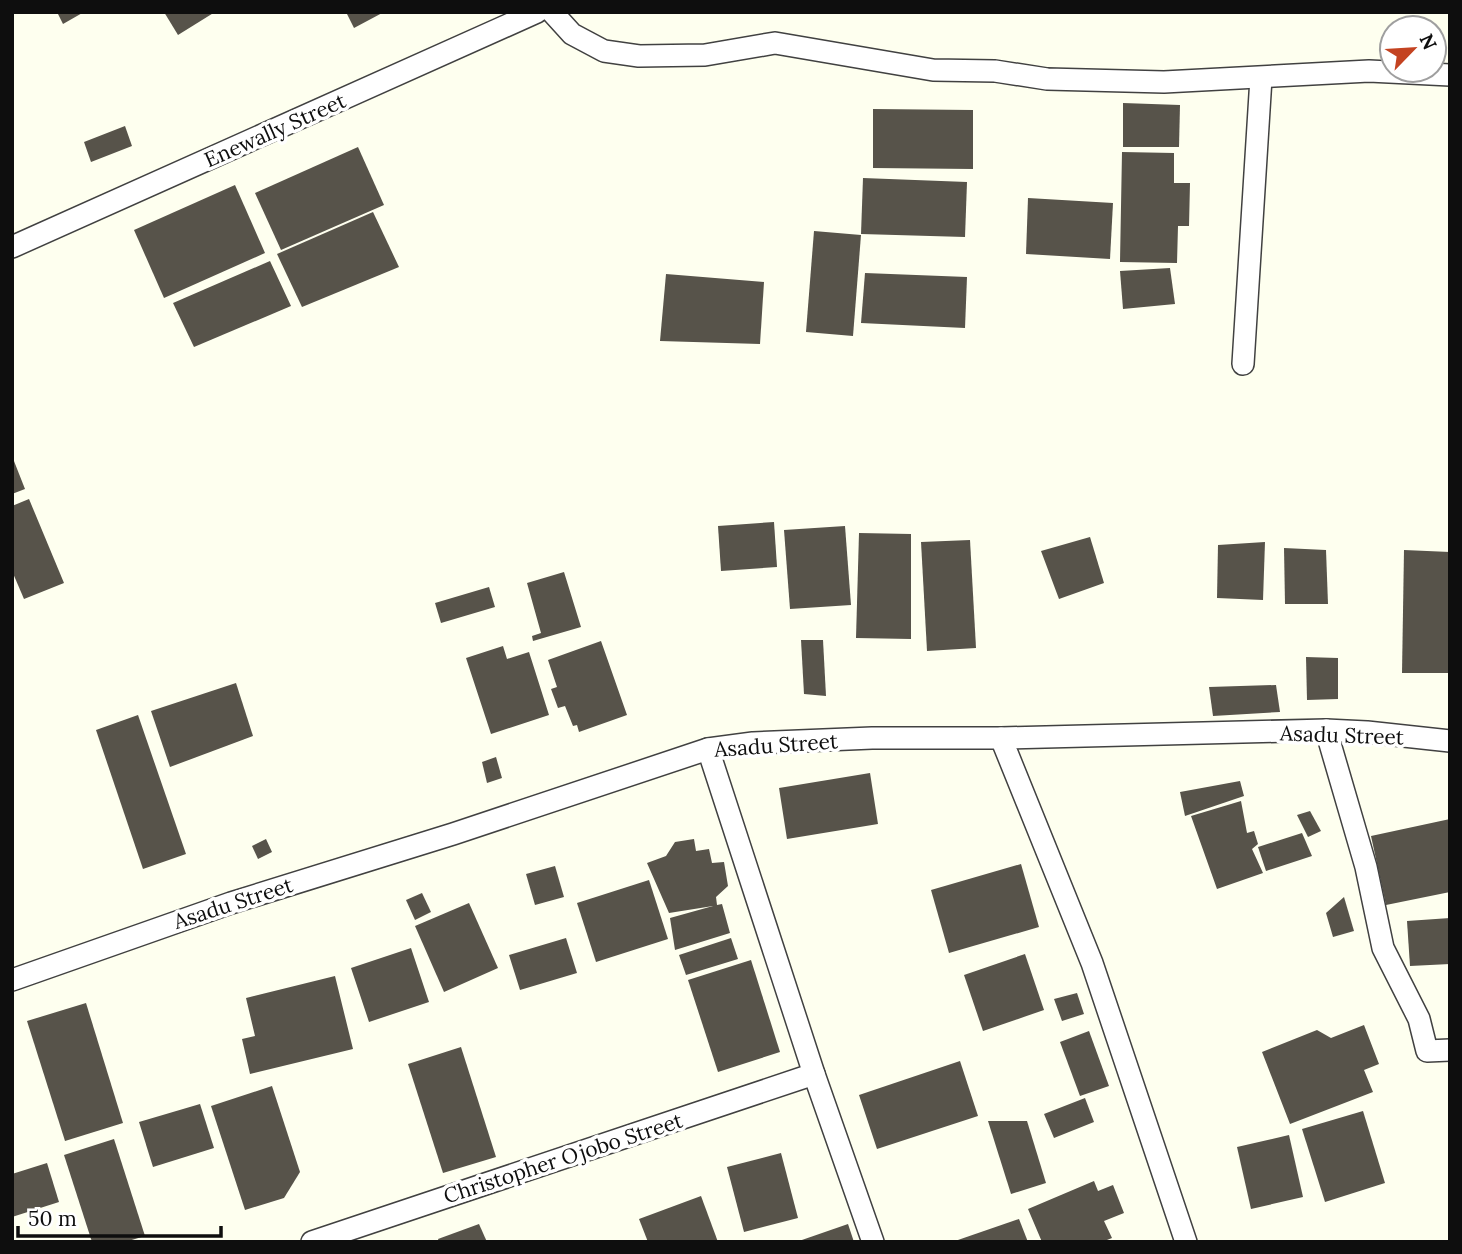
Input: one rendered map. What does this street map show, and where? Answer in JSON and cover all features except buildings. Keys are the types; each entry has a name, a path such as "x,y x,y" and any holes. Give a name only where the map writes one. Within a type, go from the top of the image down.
{"street":[{"name":"Enewally Street","path":"12,247 537,12"},
{"path":"552,12 572,34 604,51 639,56 705,55 775,43 933,70 995,71 1047,79 1164,82 1369,71 1450,75"},
{"path":"1243,365 1261,78"},
{"path":"1326,730 1366,867 1383,948 1419,1018 1427,1051 1450,1050"},
{"name":"Asadu Street","path":"12,979 230,903 453,834 708,749 754,743 872,738 1001,738 1326,730 1450,741"},
{"path":"1001,738 1092,963 1186,1242"},
{"path":"708,749 814,1074 873,1242"},
{"name":"Christopher Ojobo Street","path":"312,1242 814,1074"}]}
